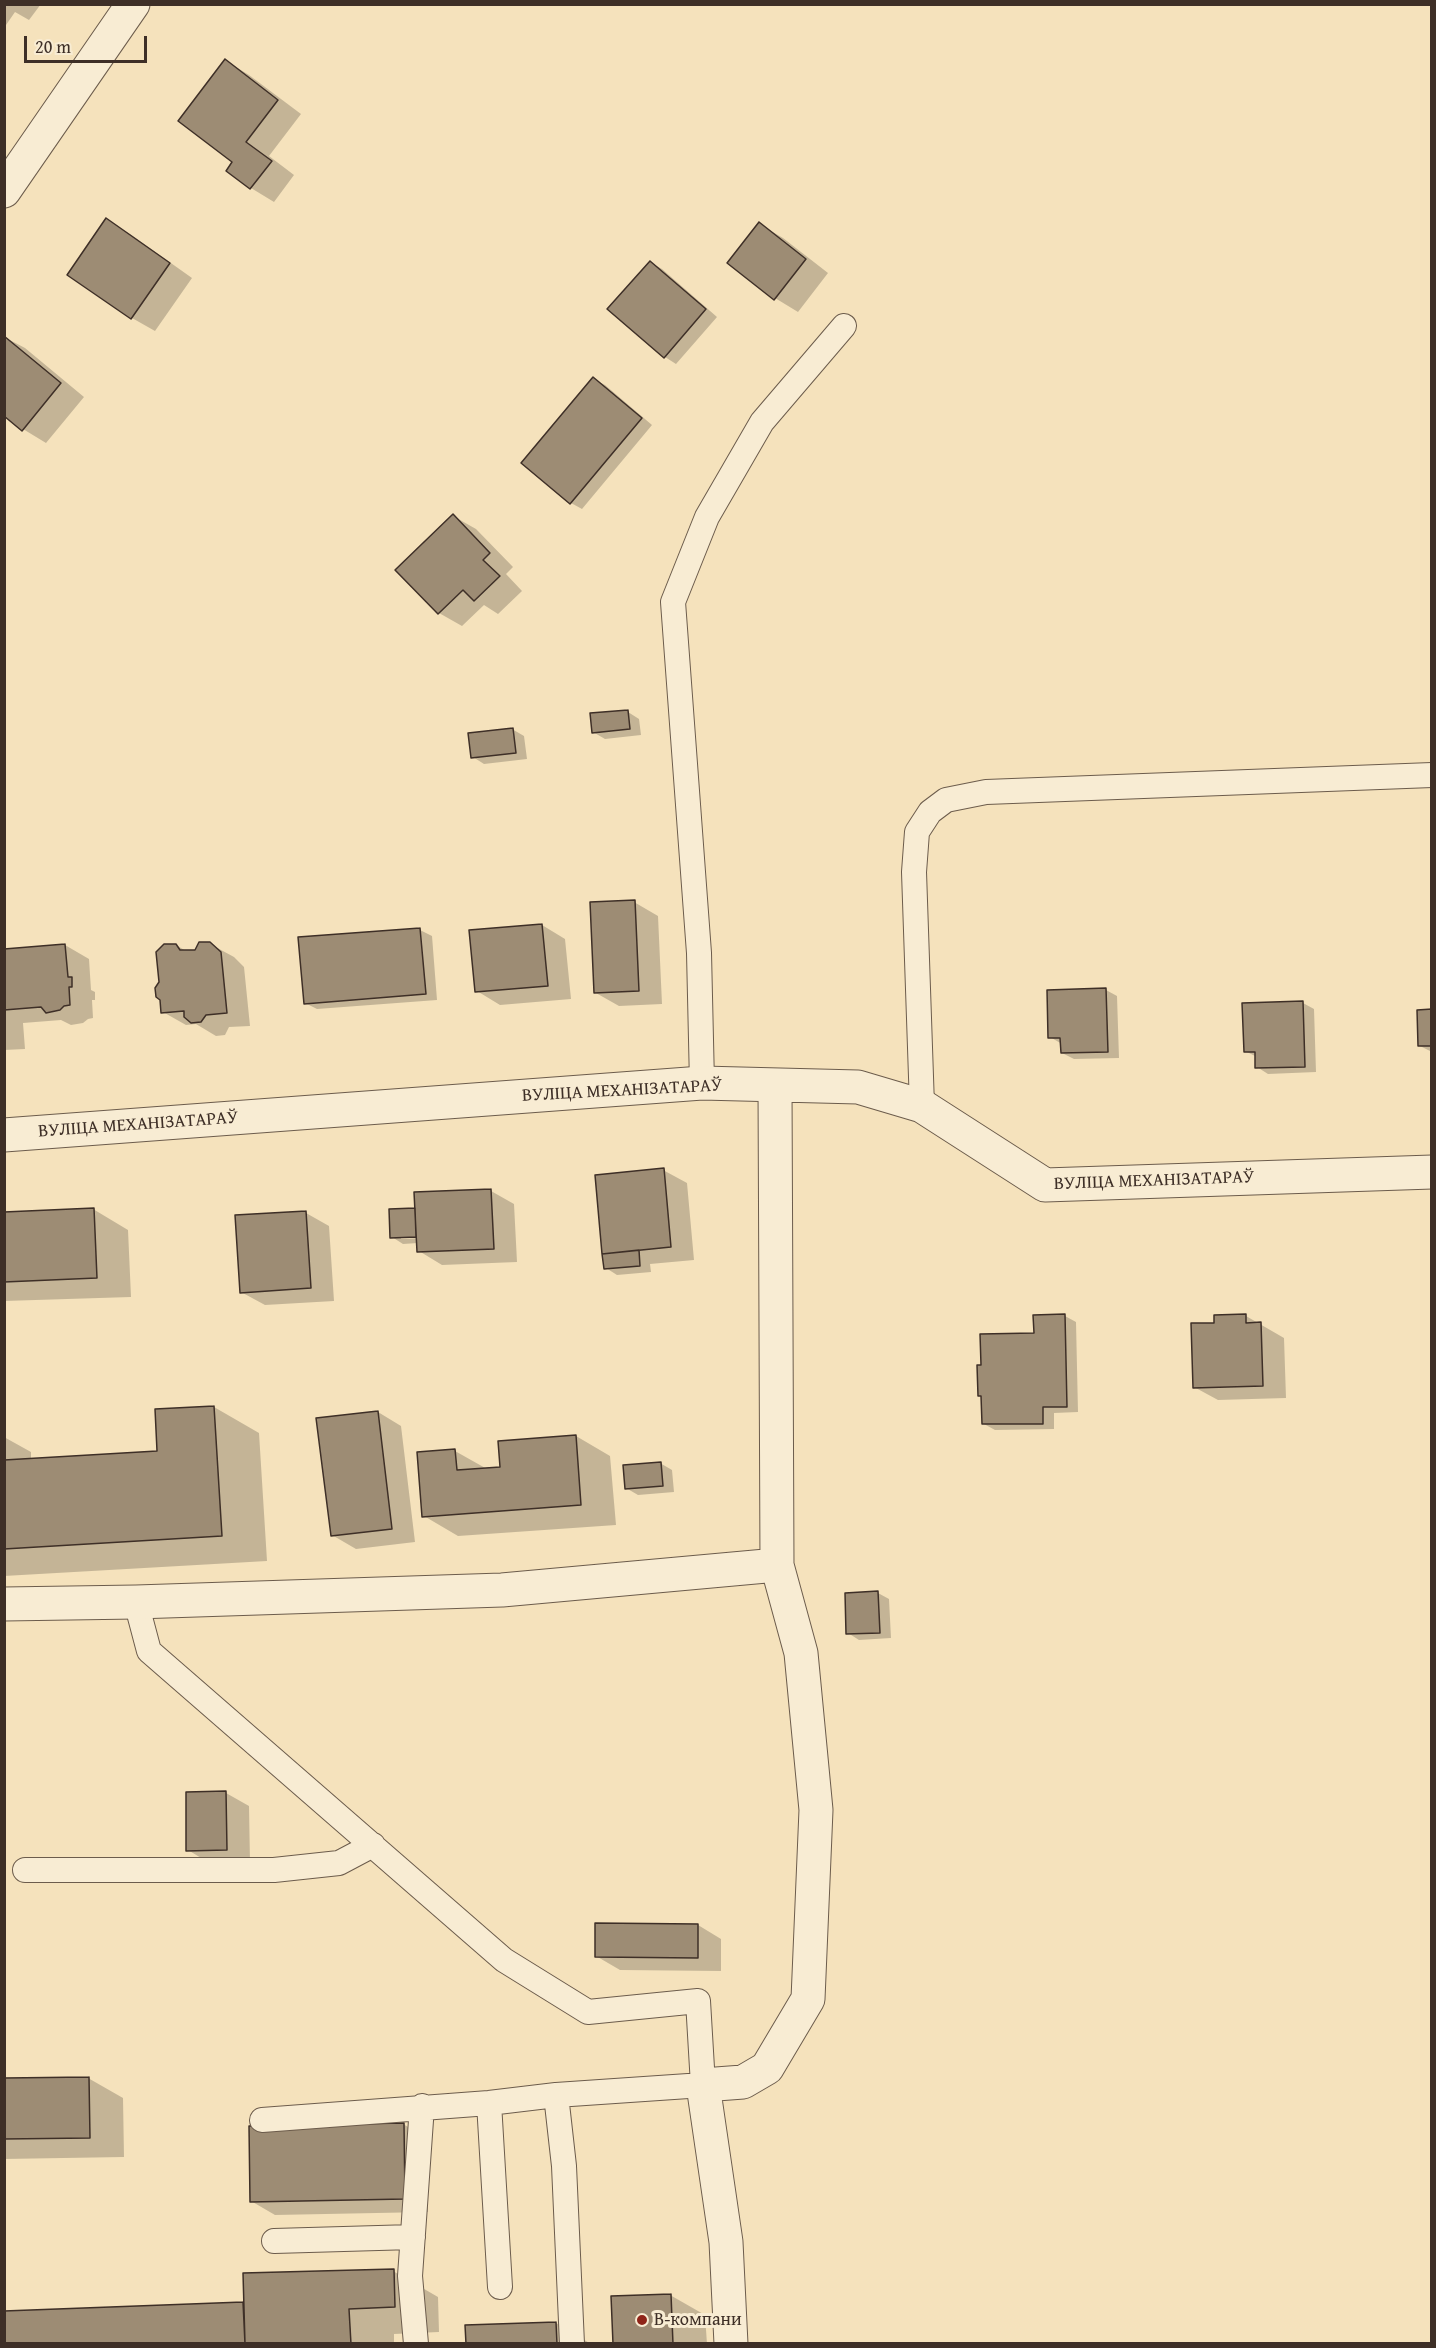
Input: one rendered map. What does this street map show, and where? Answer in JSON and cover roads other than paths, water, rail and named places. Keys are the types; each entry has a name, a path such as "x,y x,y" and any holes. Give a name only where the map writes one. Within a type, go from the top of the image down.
{"street":[{"path":"4,191 133,4"},
{"name":"ВУЛІЦА МЕХАНІЗАТАРАЎ","path":"4,1135 702,1083 858,1087 922,1106 1045,1185 1431,1172"},
{"path":"731,2343 726,2242 703,2085 743,2082 767,2068 808,1999 816,1810 801,1653 777,1565 775,1086"},
{"path":"4,1604 502,1590 777,1565"}],"lane":[{"path":"702,1083 699,953 673,602 707,517 762,422 844,326"},
{"path":"922,1106 914,872 917,832 930,812 946,800 986,792 1431,775"},
{"path":"136,1602 149,1651 504,1960 588,2012 698,2001 703,2085 262,2120"},
{"path":"25,1870 274,1870 339,1863 373,1845"},
{"path":"556,2095 564,2166 572,2343"},
{"path":"489,2103 500,2287"},
{"path":"416,2343 410,2276 422,2106"},
{"path":"274,2241 413,2236"}],"place":[{"name":"В-компани","path":"642,2320"}]}
